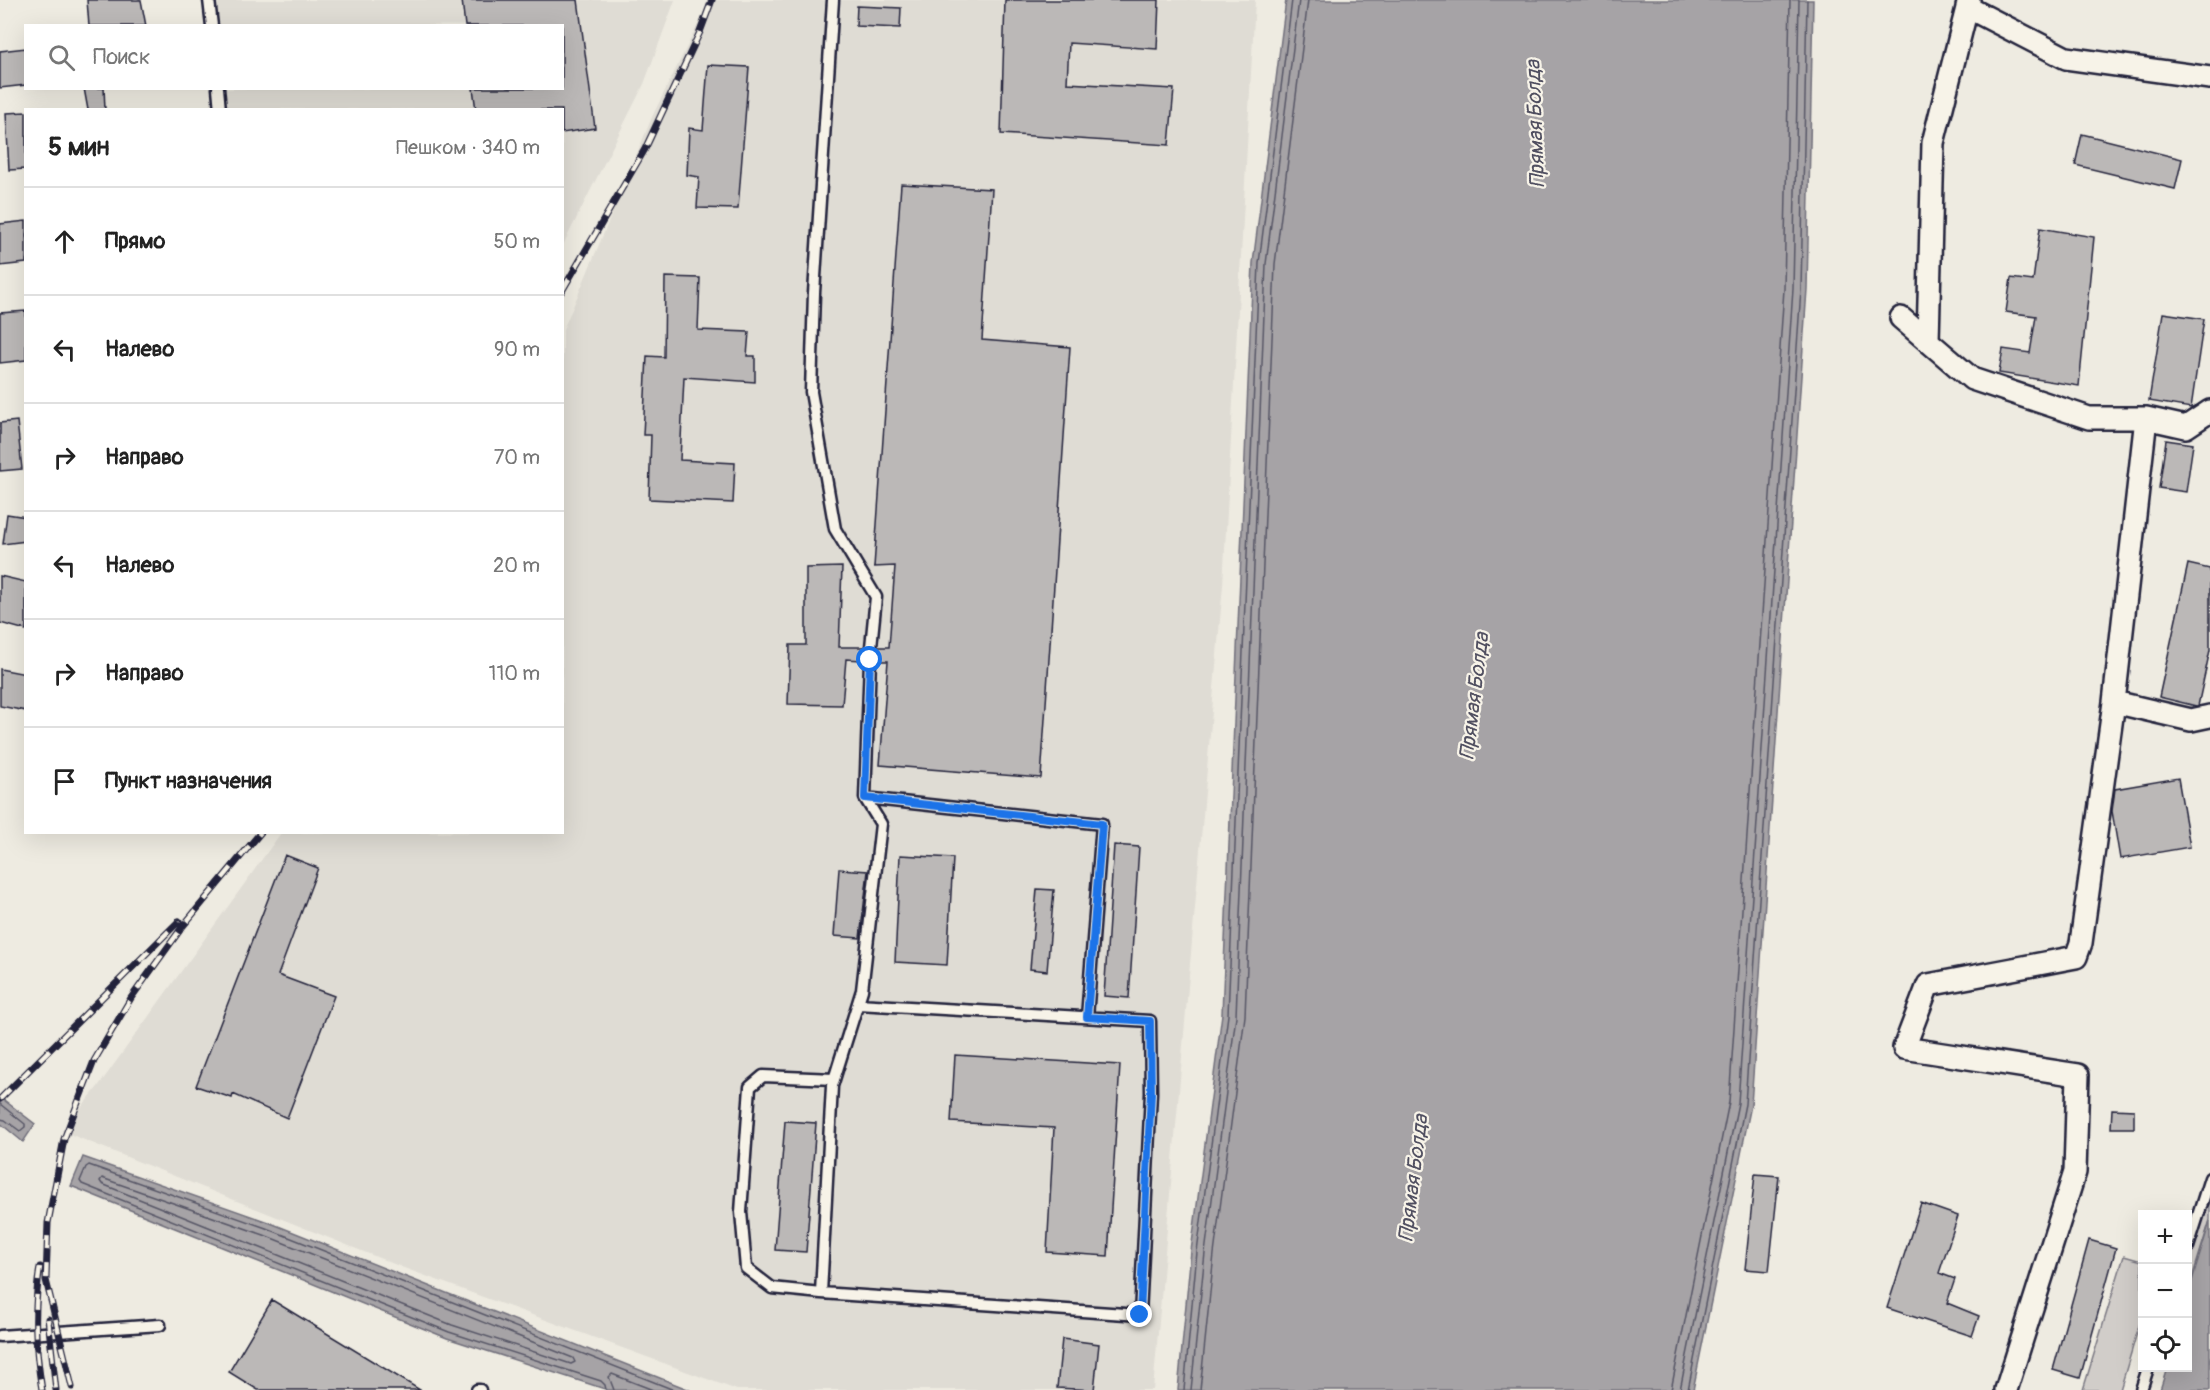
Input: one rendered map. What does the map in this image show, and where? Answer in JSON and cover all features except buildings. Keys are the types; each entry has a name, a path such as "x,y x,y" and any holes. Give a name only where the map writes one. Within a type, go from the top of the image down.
{"street":[{"path":"1929,341 1933,143 1968,4 2066,58 2210,78"},
{"path":"1902,318 1972,379 2089,418 2146,418 2186,427 2210,411"},
{"path":"2006,1390 2075,1172 2078,1075 1904,1048 1928,985 2076,957 2081,943 2114,702 2146,418"},
{"path":"2114,702 2192,720 2210,717"}],"lane":[{"path":"209,0 212,24"},
{"path":"833,0 814,293 812,392 835,529 876,597 871,647"},
{"path":"218,90 220,108"},
{"path":"821,1293 832,1086 862,990 881,824 865,798 870,660"},
{"path":"865,798 1102,824 1087,1017"},
{"path":"834,1079 763,1076 750,1087 741,1212 746,1268 772,1288 1140,1315 1151,1093 1150,1021 858,1004"},
{"path":"2192,1232 2210,1178"},
{"path":"0,1336 160,1325"},
{"path":"2141,1390 2147,1372"}],"shaded area":[{"path":"203,0 675,0 644,84 564,243 564,108 214,108 212,90 564,90 564,24 206,24"},
{"path":"710,0 1255,0 1223,585 1153,1390 737,1390 404,1268 62,1131 97,1088 280,834 564,834 564,327 653,115"},
{"path":"2210,1186 2210,1220 2192,1278 2192,1242"},
{"path":"2124,1256 2138,1260 2138,1329 2120,1390 2083,1390"}],"water":[{"name":"Прямая Болда","path":"1286,0 1813,0 1807,289 1751,1105 1693,1390 1178,1390 1191,1251 1222,1014 1253,263"},
{"path":"0,1097 35,1124 23,1142 0,1123"},
{"path":"83,1157 268,1222 690,1390 608,1390 447,1338 71,1186"},
{"path":"2210,1221 2210,1390 2160,1390 2166,1372 2192,1372 2192,1281"}],"railway":[{"path":"564,288 645,149 700,32 712,0"},
{"path":"72,1387 46,1280 48,1223 64,1139 94,1061 131,998 183,926 259,834"},
{"path":"0,1099 179,921"},
{"path":"40,1267 36,1299 36,1329 42,1390"},
{"path":"48,1319 56,1390"}],"route":[{"path":"870,660 865,798 1102,824 1087,1017 1150,1021 1151,1093 1140,1315"}]}
